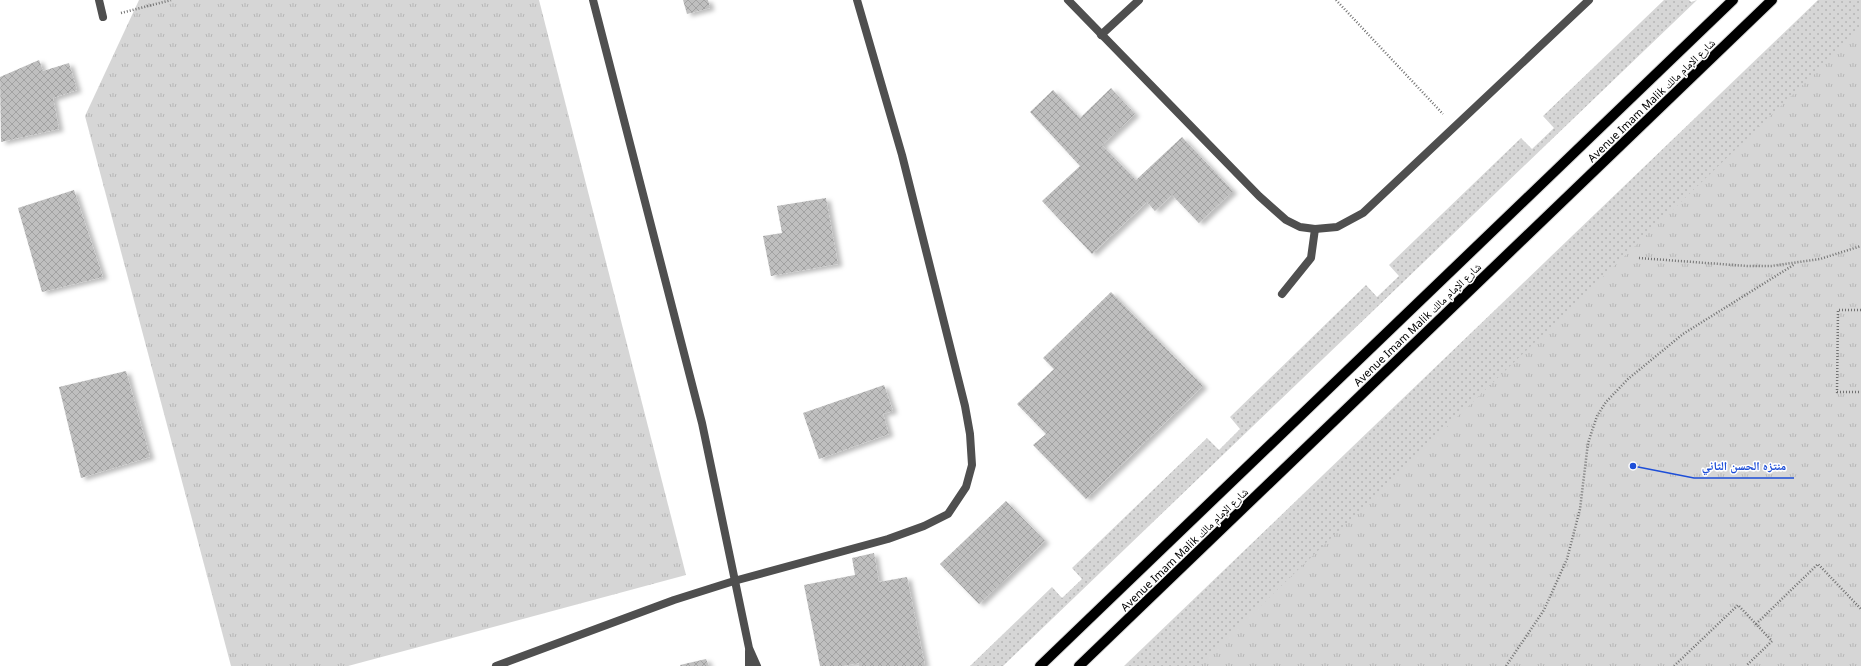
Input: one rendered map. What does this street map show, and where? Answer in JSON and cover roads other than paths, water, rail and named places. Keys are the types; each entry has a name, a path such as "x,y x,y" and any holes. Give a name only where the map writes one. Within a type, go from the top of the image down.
{"main road":[{"name":"Avenue Imam Malik شارع الإمام مالك","path":"1040,666 1733,0"},
{"name":"Avenue Imam Malik شارع الإمام مالك","path":"1079,666 1772,0"}],"street":[{"path":"99,0 103,17"},
{"path":"593,0 689,370 713,475 749,648 757,666"},
{"path":"497,666 674,600 734,581 880,541 924,526 948,514 966,487 972,465 970,434 965,406 902,155 857,0"},
{"path":"1068,0 1264,200 1286,220 1300,227 1315,229 1337,227 1363,212 1589,0"},
{"path":"1102,35 1139,0"},
{"path":"1282,294 1310,258 1315,229"},
{"path":"749,648 749,666"}],"place":[{"name":"منتزه الحسن الثاني","path":"1633,466"}]}
